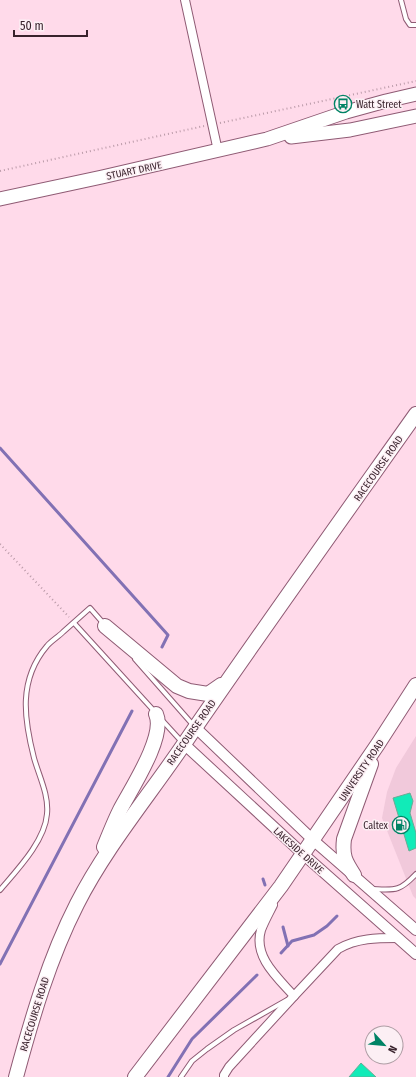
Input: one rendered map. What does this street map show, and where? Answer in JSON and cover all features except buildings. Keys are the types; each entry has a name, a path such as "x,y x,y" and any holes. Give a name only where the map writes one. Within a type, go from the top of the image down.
{"highway":[{"name":"RACECOURSE ROAD","path":"16,1077 37,1001 49,967 62,936 88,883 138,807 416,414"},
{"path":"105,626 170,681 183,689 196,693 208,694 226,682"},
{"name":"UNIVERSITY ROAD","path":"303,854 378,744 416,685"},
{"path":"88,883 119,812 154,743 159,724 156,714"},
{"path":"354,875 345,860 343,851 344,839 378,744"},
{"path":"135,1077 281,886 303,854"}],"main road":[{"name":"STUART DRIVE","path":"0,198 267,139 346,112 386,100 416,94"},
{"name":"STUART DRIVE","path":"267,139 350,130 416,116"}],"street":[{"path":"185,0 218,151"},
{"name":"LAKESIDE DRIVE","path":"195,726 313,840 416,930"},
{"name":"LAKESIDE DRIVE","path":"184,744 303,854 416,954"},
{"path":"281,886 261,932 259,946 261,955 272,971 294,996"},
{"path":"224,1077 229,1067 338,949 345,945 374,938 398,938"}],"lane":[{"path":"401,0 406,19 410,25 416,25"},
{"path":"0,890 28,856 45,825 47,814 46,801 27,730 25,705 28,683 36,663 47,645 90,608 195,726"},
{"path":"74,622 184,744"},
{"path":"369,889 394,890 405,885 416,874"},
{"path":"181,1077 192,1060 234,1030 294,996"}],"path":[{"path":"221,123 416,81"},
{"path":"0,171 201,127"},
{"path":"0,544 74,622"}],"shaded area":[{"path":"416,736 416,899 413,896 382,818 387,792 396,768"}],"waterway":[{"path":"0,448 168,635 162,647"},
{"path":"0,964 132,711"},
{"path":"263,879 265,885"},
{"path":"281,953 292,941 314,935 327,926 337,916"},
{"path":"283,927 288,946"},
{"path":"168,1077 192,1039 257,975"}],"place":[{"name":"Watt Street","path":"343,104"},
{"name":"Caltex","path":"401,825"}]}
